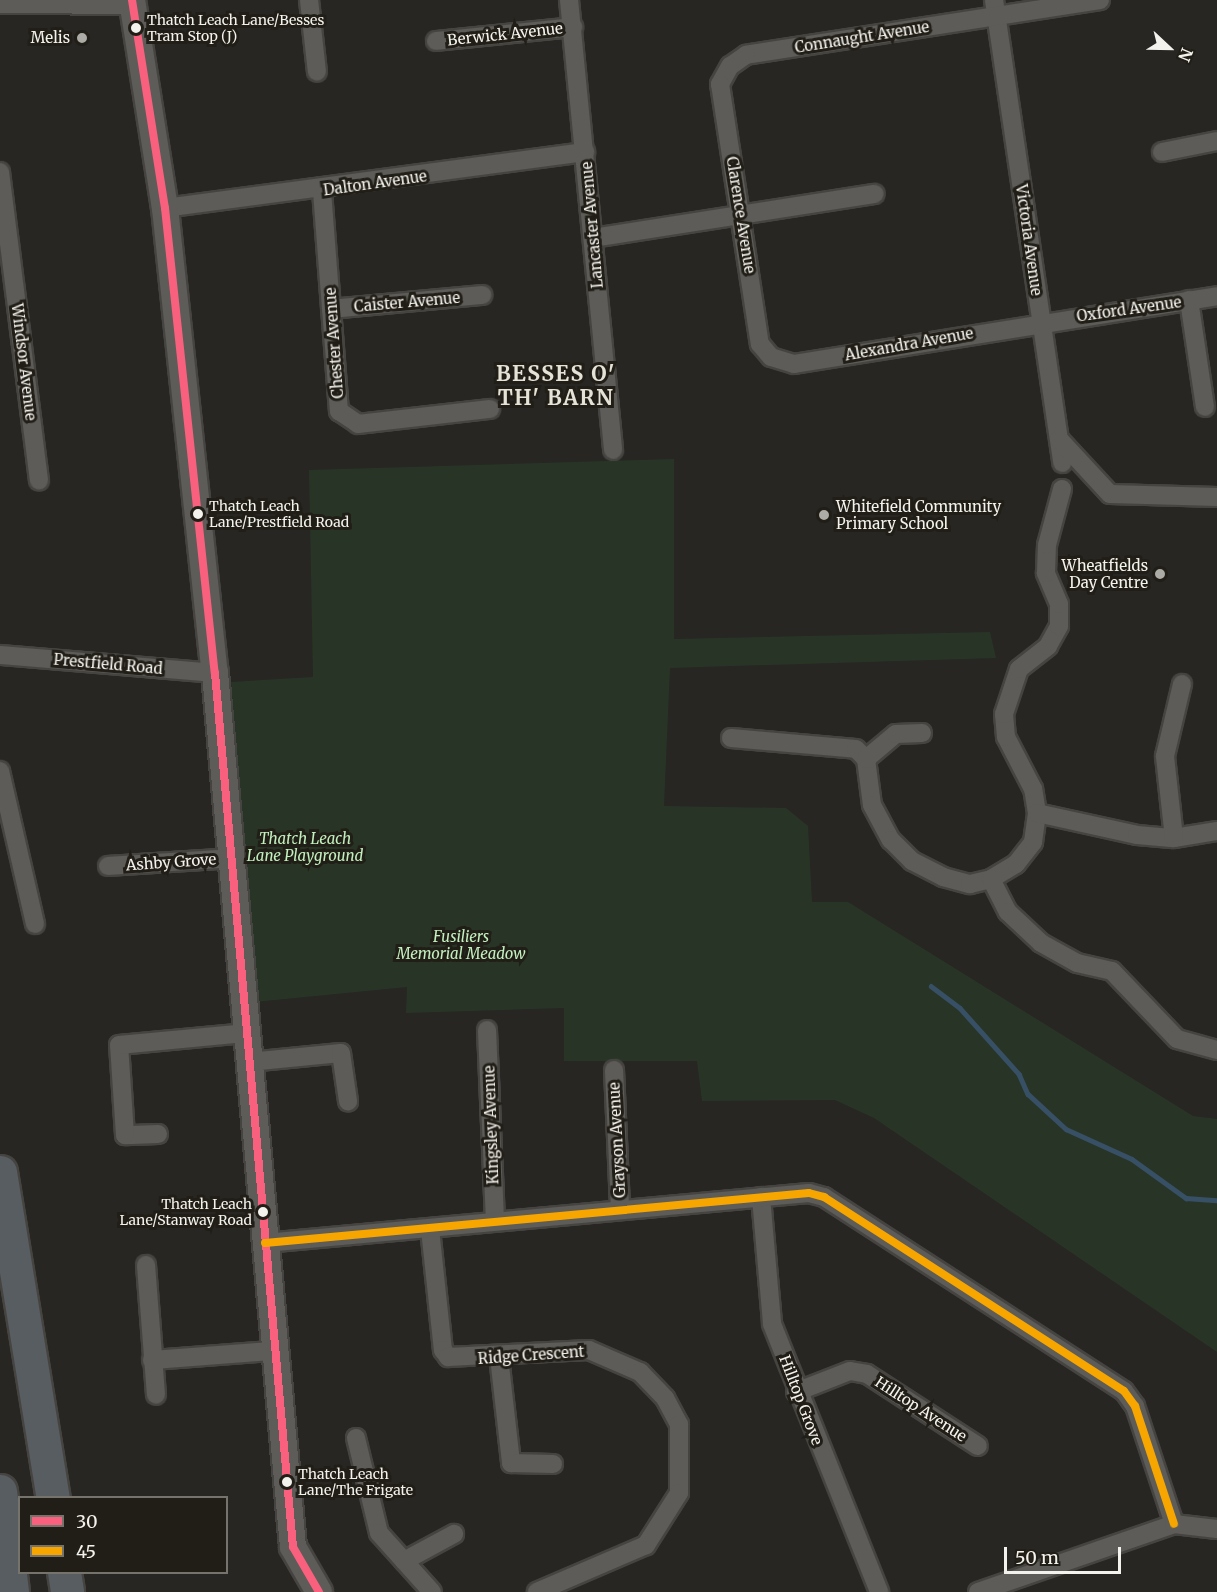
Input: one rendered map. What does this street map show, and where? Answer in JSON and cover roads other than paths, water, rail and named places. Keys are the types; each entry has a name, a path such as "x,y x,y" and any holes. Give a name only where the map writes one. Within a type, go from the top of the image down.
{"highway":[{"path":"0,1172 53,1496"},
{"path":"0,1491 12,1592"},
{"path":"64,1574 67,1592"}],"street":[{"path":"309,0 317,72"},
{"name":"Lancaster Avenue","path":"569,0 613,450"},
{"name":"Connaught Avenue","path":"730,66 746,56 996,8 1100,0"},
{"path":"0,4 132,2 165,208 215,673 234,858 272,1351 293,1547 318,1592"},
{"name":"Victoria Avenue","path":"996,8 1062,463"},
{"name":"Berwick Avenue","path":"436,41 573,27"},
{"name":"Clarence Avenue","path":"730,66 720,84 760,344 776,360"},
{"path":"1162,152 1217,141"},
{"name":"Dalton Avenue","path":"165,208 322,191 585,152"},
{"name":"Windsor Avenue","path":"0,172 39,481"},
{"name":"Chester Avenue","path":"322,191 339,411 358,424 490,409"},
{"path":"593,238 741,213 875,194"},
{"name":"Caister Avenue","path":"331,309 482,295"},
{"name":"Oxford Avenue","path":"1042,322 1217,296"},
{"path":"1190,300 1204,407"},
{"name":"Alexandra Avenue","path":"776,360 795,364 1042,322"},
{"path":"1059,439 1110,494 1217,497"},
{"path":"731,738 789,746 828,743 856,749 866,759 872,805 891,840 912,861 970,884 991,879 1016,864 1033,842 1037,813 1033,789 1006,736 1004,714 1019,669 1048,646 1059,626 1059,604 1046,573 1047,545 1062,489"},
{"name":"Prestfield Road","path":"0,655 215,673"},
{"path":"1174,838 1165,756 1182,684"},
{"path":"866,759 896,734 922,734"},
{"path":"0,771 35,924"},
{"path":"1037,813 1174,838 1217,831"},
{"name":"Ashby Grove","path":"108,866 234,858"},
{"path":"991,879 1008,912 1041,943 1077,963 1112,971 1177,1039 1217,1050"},
{"name":"Kingsley Avenue","path":"487,1030 495,1221"},
{"path":"158,1134 125,1135 118,1045 247,1034"},
{"path":"249,1062 341,1053 348,1101"},
{"name":"Grayson Avenue","path":"614,1070 621,1210"},
{"path":"265,1243 761,1197 824,1197 1124,1391 1135,1407 1174,1524"},
{"name":"Hilltop Grove","path":"761,1197 772,1324 796,1392 879,1592"},
{"name":"Ridge Crescent","path":"430,1229 443,1350 455,1360 590,1350 616,1359 646,1378 679,1424 679,1493 646,1545 537,1592"},
{"path":"146,1265 156,1395"},
{"path":"152,1360 272,1351"},
{"path":"499,1357 512,1464 553,1464"},
{"name":"Hilltop Avenue","path":"796,1392 850,1371 867,1374 978,1446"},
{"path":"356,1438 379,1533 432,1592"},
{"path":"978,1592 1174,1524 1217,1529"},
{"path":"404,1561 454,1534"}],"waterway":[{"path":"931,986 960,1008 1019,1074 1028,1094 1066,1129 1132,1159 1186,1198 1217,1200"}],"place":[{"name":"Thatch Leach Lane/Besses Tram Stop (J)","path":"136,28"},
{"name":"Melis","path":"82,38"},
{"name":"Thatch Leach Lane/Prestfield Road","path":"198,514"},
{"name":"Whitefield Community Primary School","path":"824,515"},
{"name":"Wheatfields Day Centre","path":"1160,574"},
{"name":"Thatch Leach Lane/Stanway Road","path":"263,1212"},
{"name":"Thatch Leach Lane/The Frigate","path":"287,1482"}],"district":[{"name":"BESSES O' TH' BARN","path":"556,386"}],"park label":[{"name":"Thatch Leach Lane Playground","path":"305,846"},
{"name":"Fusiliers Memorial Meadow","path":"461,944"}]}
